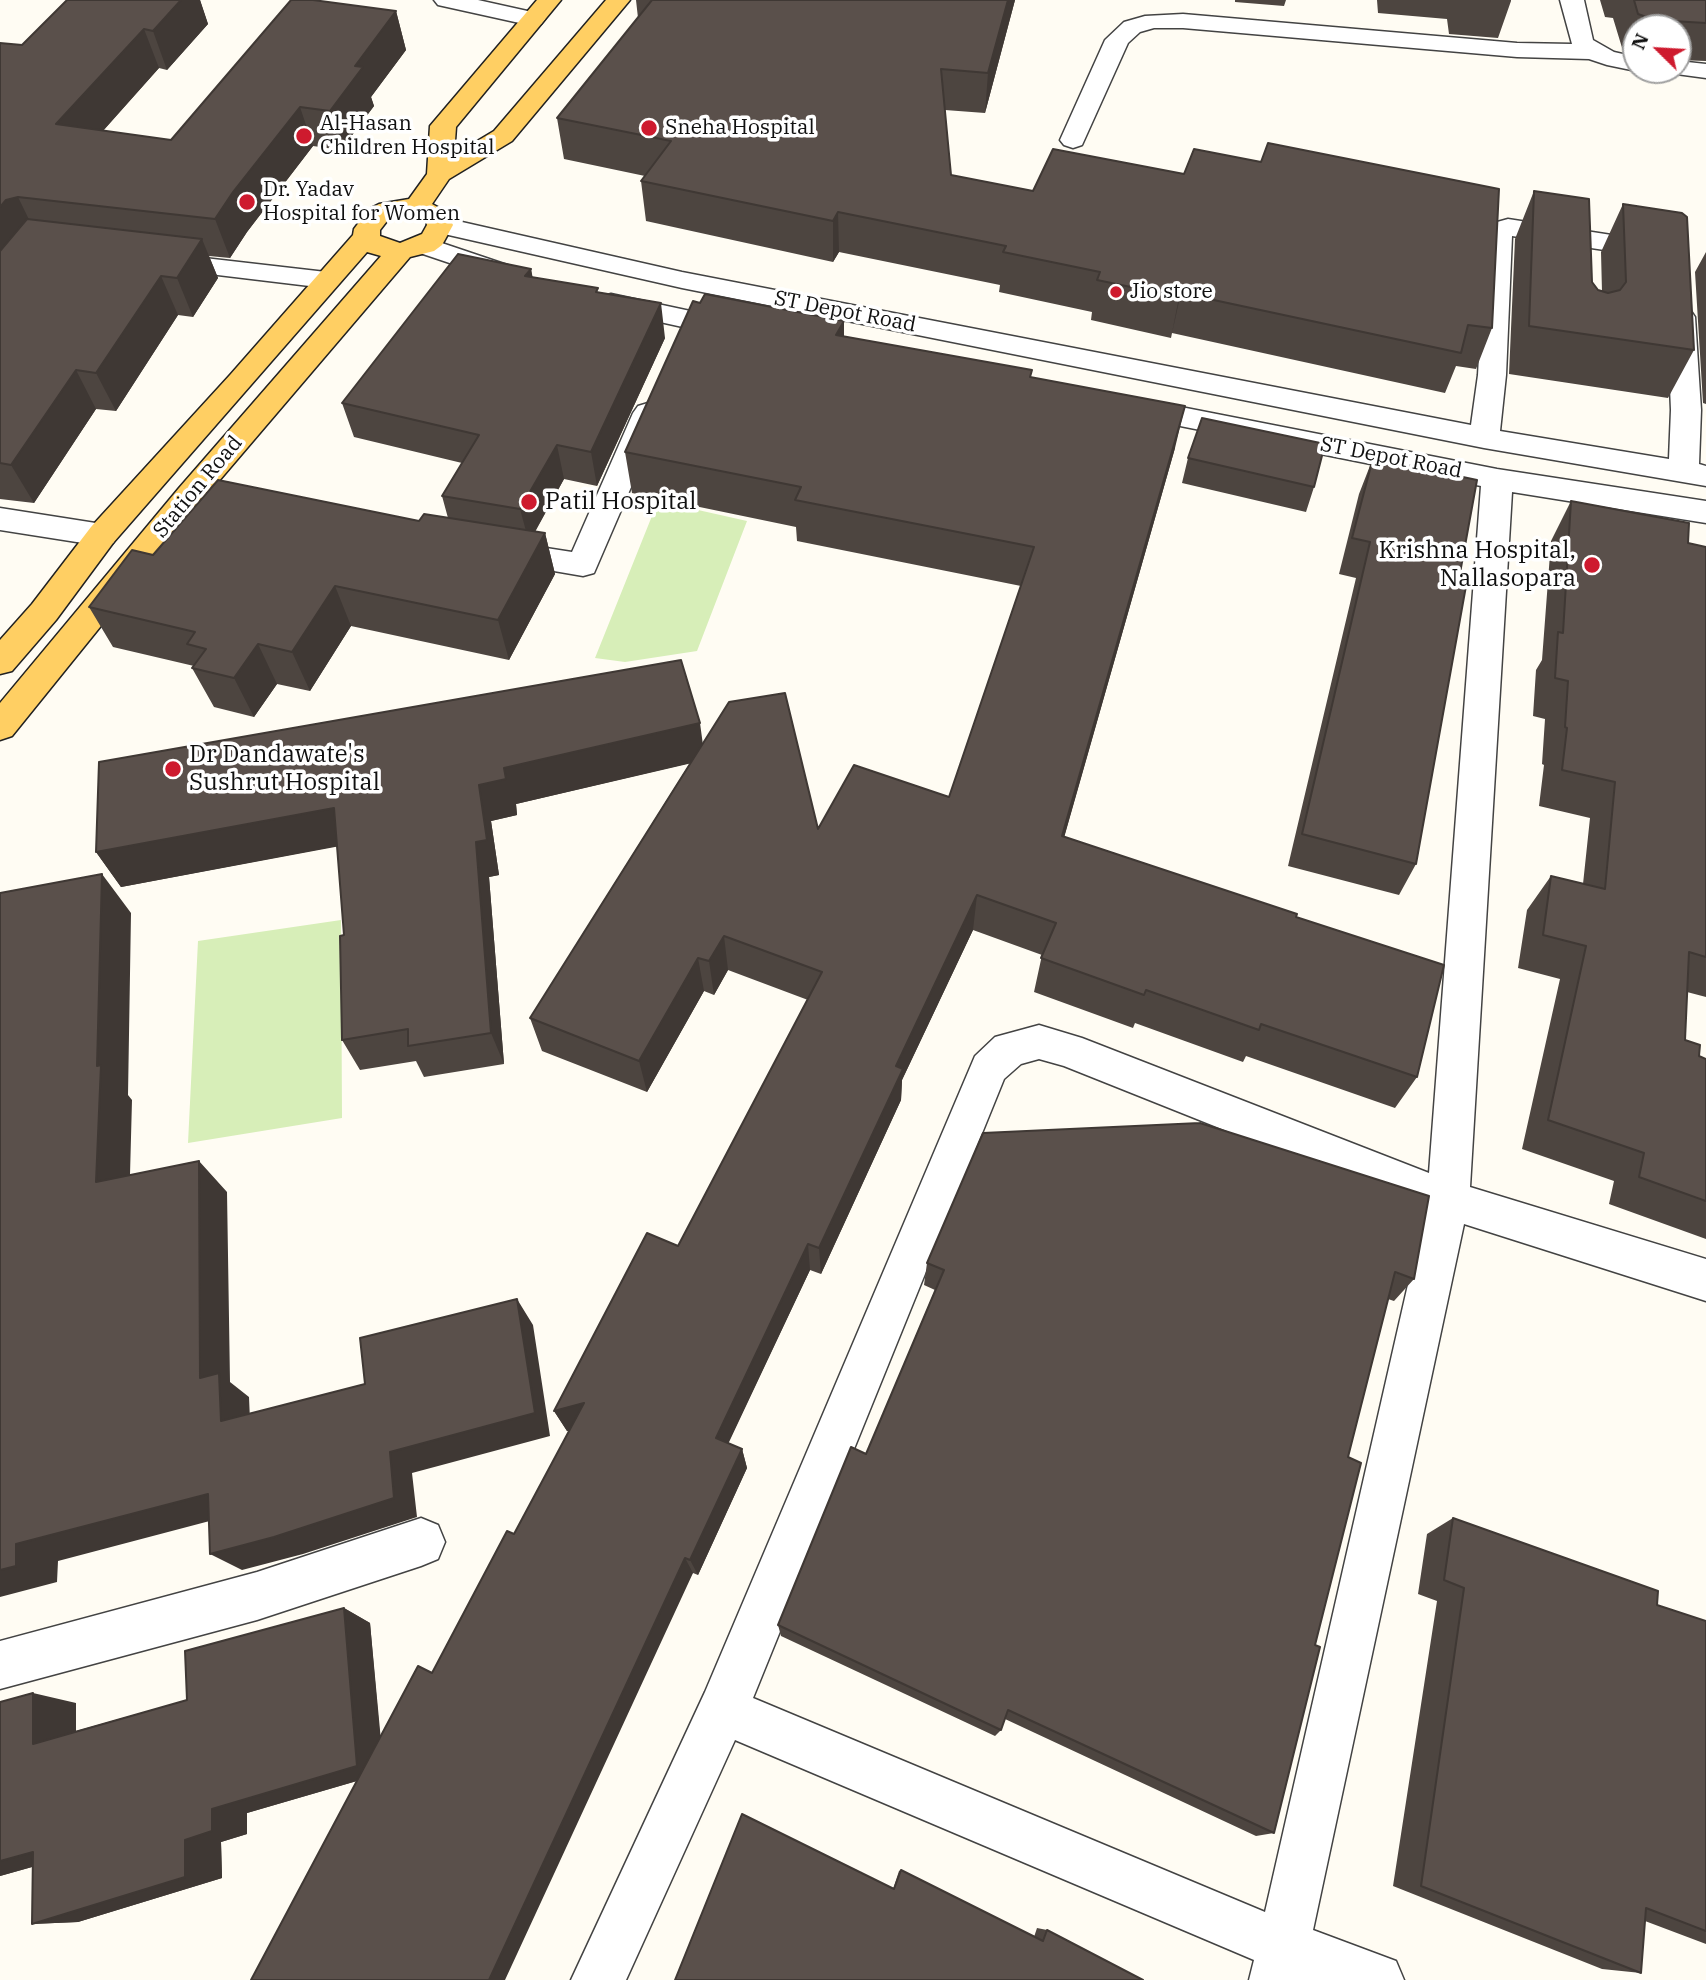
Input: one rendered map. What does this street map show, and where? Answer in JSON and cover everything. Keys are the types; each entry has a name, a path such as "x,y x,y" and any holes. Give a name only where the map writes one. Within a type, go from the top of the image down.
{"main road":[{"path":"440,174 443,126 549,0"},
{"path":"440,174 503,136 618,0"},
{"path":"366,236 377,247 421,240 431,212 416,208 440,174 480,127"},
{"name":"Station Road","path":"0,662 44,612 102,536 240,383 366,236 371,222 378,215 399,208 416,208"},
{"name":"Station Road","path":"0,727 190,495 421,240"}],"street":[{"path":"446,0 533,19"},
{"path":"1572,0 1582,43 1593,52"},
{"path":"1073,140 1117,40 1132,27 1153,21 1183,20 1517,50 1593,52 1622,60"},
{"path":"1484,438 1492,374 1499,230 1508,227 1584,252 1667,252 1679,274 1686,410 1695,474"},
{"path":"421,240 533,283"},
{"name":"ST Depot Road","path":"421,240 682,280 1484,438 1695,474"},
{"path":"134,258 326,280"},
{"name":"ST Depot Road","path":"584,298 685,333 760,334"},
{"path":"477,548 583,565 610,497 662,384"},
{"name":"ST Depot Road","path":"1101,401 1497,479 1706,512"},
{"path":"1280,1963 1448,1200 1497,479"},
{"path":"0,519 102,536"},
{"path":"598,1980 723,1710 989,1068 1009,1049 1039,1042 1068,1050 1448,1200 1706,1280"},
{"path":"0,1665 257,1596 421,1542"},
{"path":"723,1710 1280,1963 1377,1980"}],"green space":[{"path":"658,501 747,521 697,651 625,662 595,658"},
{"path":"341,920 342,1118 188,1143 198,941"}],"building":[{"path":"67,0 181,0 153,31 144,29 56,124 171,140 291,0 313,0 396,11 355,66 363,67 330,111 300,107 215,219 18,197 6,200 0,207 0,43 22,45"},
{"path":"652,0 1008,0 988,73 941,69 951,175 1033,191 1053,149 1184,174 1194,149 1261,162 1268,143 1499,189 1492,328 1468,325 1461,353 1181,293 1179,297 1097,280 1100,272 1003,252 1006,246 838,212 833,221 641,181 671,141 557,118"},
{"path":"1634,0 1706,0 1706,23 1692,22 1692,14 1638,14"},
{"path":"1534,191 1589,199 1592,282 1598,290 1608,293 1620,290 1626,282 1623,204 1682,213 1687,217 1694,350 1529,326"},
{"path":"27,219 202,239 177,278 161,276 96,373 76,370 11,465 0,463 0,251"},
{"path":"458,254 531,269 525,276 598,288 596,292 661,303 591,452 557,445 520,509 442,496 479,435 342,403"},
{"path":"705,294 844,321 836,335 1032,370 1030,377 1185,406 1062,836 1444,965 1417,1077 1261,1024 1259,1030 1146,990 1144,995 1041,958 1056,923 977,895 896,1066 903,1069 819,1248 808,1244 716,1438 742,1449 690,1560 685,1558 489,1980 251,1980 418,1666 432,1673 507,1531 514,1534 584,1403 554,1411 647,1233 678,1246 822,972 724,936 709,961 698,958 639,1061 530,1018 729,702 785,693 818,829 854,765 949,797 1034,547 795,500 801,487 625,452 693,301 700,303"},
{"path":"1202,418 1325,444 1314,487 1188,458"},
{"path":"1373,458 1477,480 1458,584 1466,586 1416,864 1302,834 1370,542 1352,538"},
{"path":"218,480 419,521 424,514 545,533 498,620 335,586 292,652 258,644 234,678 192,668 206,649 187,644 195,632 89,607 132,550 153,555"},
{"path":"1571,501 1689,523 1688,543 1706,547 1706,957 1689,952 1685,1040 1700,1045 1699,1056 1706,1059 1706,1201 1639,1177 1644,1153 1548,1120 1586,946 1543,935 1551,876 1605,889 1615,782 1562,770 1567,728 1568,681 1555,678 1558,632 1563,633"},
{"path":"681,660 700,723 504,768 506,779 479,785 487,840 476,842 491,1033 408,1046 408,1029 342,1040 340,936 344,935 334,808 96,852 99,762"},
{"path":"102,874 97,1066 101,1065 96,1182 199,1161 200,1378 219,1373 221,1421 365,1384 360,1338 517,1299 535,1413 390,1452 394,1498 274,1537 210,1554 208,1494 16,1544 16,1566 0,1570 0,893"},
{"path":"1200,1123 1429,1196 1414,1279 1395,1272 1348,1457 1361,1463 1315,1645 1320,1647 1274,1833 1008,1710 1001,1730 778,1625 851,1447 866,1454 944,1270 927,1263 983,1133"},
{"path":"1453,1518 1658,1591 1657,1605 1706,1621 1706,1931 1646,1908 1641,1973 1421,1886 1464,1588 1444,1580"},
{"path":"344,1608 357,1766 212,1809 212,1831 185,1840 185,1877 32,1924 33,1852 0,1861 0,1702 33,1693 33,1744 187,1700 185,1651"},
{"path":"742,1814 894,1889 901,1870 1043,1941 1047,1930 1143,1980 675,1980"}],"place":[{"name":"Sneha Hospital","path":"649,128"},
{"name":"Al-Hasan Children Hospital","path":"304,136"},
{"name":"Dr. Yadav Hospital for Women","path":"247,202"},
{"name":"Jio store","path":"1116,292"},
{"name":"Patil Hospital","path":"529,502"},
{"name":"Krishna Hospital, Nallasopara","path":"1592,565"},
{"name":"Dr Dandawate's Sushrut Hospital","path":"173,769"}]}
